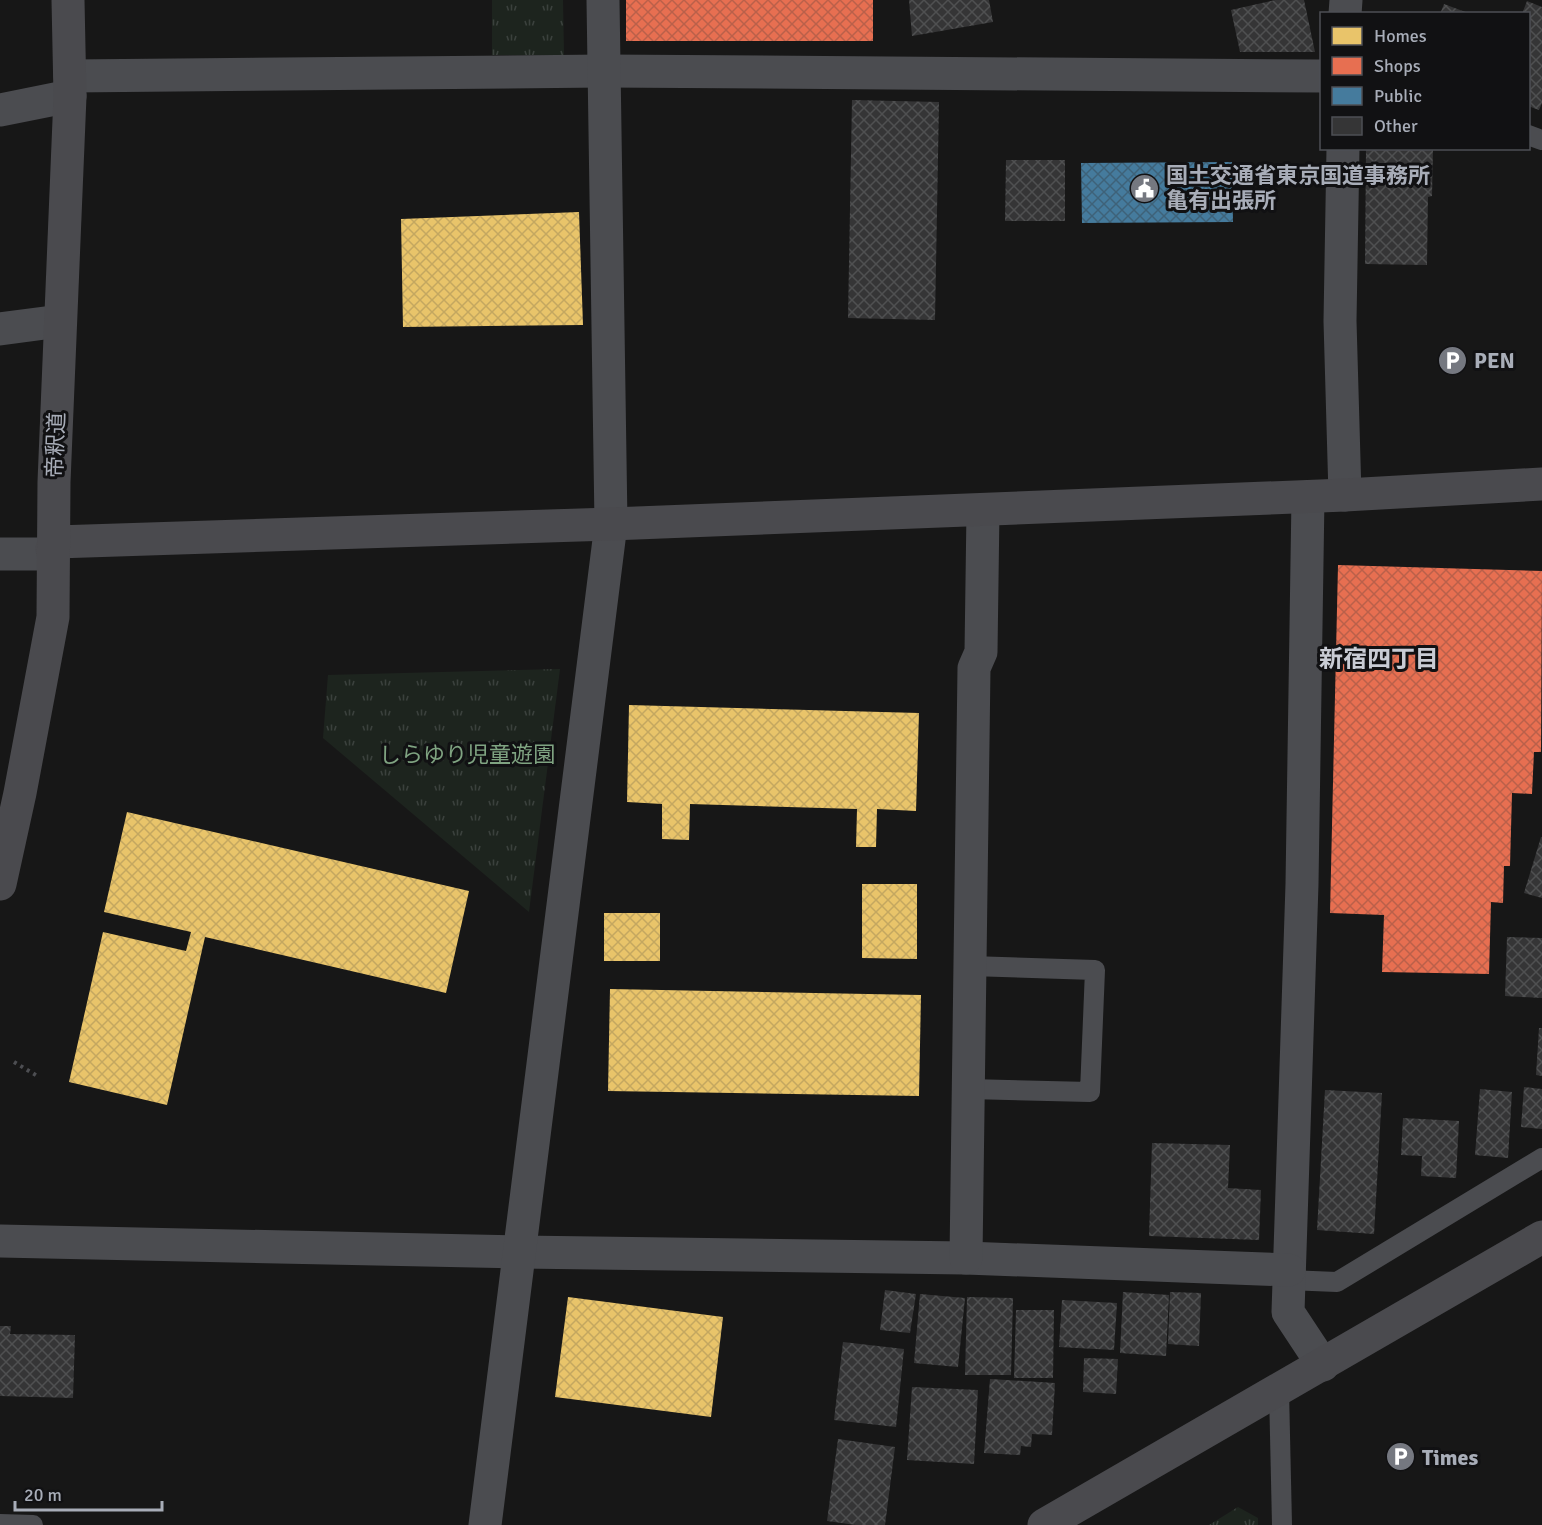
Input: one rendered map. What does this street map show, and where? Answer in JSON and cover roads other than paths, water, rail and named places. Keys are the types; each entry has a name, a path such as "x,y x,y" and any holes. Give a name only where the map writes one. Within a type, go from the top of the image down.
{"street":[{"name":"帝釈道","path":"0,884 20,793 53,617 52,549 70,86 68,0"},
{"path":"485,1525 611,524 603,0"},
{"path":"0,110 70,86 604,71 1320,76"},
{"path":"1343,150 1340,321 1345,495"},
{"path":"0,329 60,321"},
{"path":"0,554 48,554 56,542 983,510 1308,497 1542,484"},
{"path":"1308,497 1302,884 1288,1312 1323,1365"},
{"path":"966,1258 974,668 981,652 983,510"},
{"path":"1044,1525 1542,1237"},
{"path":"0,1241 520,1252 966,1258 1289,1275"}],"lane":[{"path":"969,1089 1090,1092 1095,970 970,966"},
{"path":"1289,1275 1337,1282 1542,1158"},
{"path":"1279,1390 1282,1525"},
{"path":"0,1524 33,1525"}],"place":[{"name":"国土交通省東京国道事務所 亀有出張所","path":"1145,188"},
{"name":"PEN","path":"1453,360"},
{"name":"Times","path":"1401,1457"}],"district":[{"name":"新宿四丁目","path":"1379,659"}],"park label":[{"name":"しらゆり児童遊園","path":"467,754"}]}
